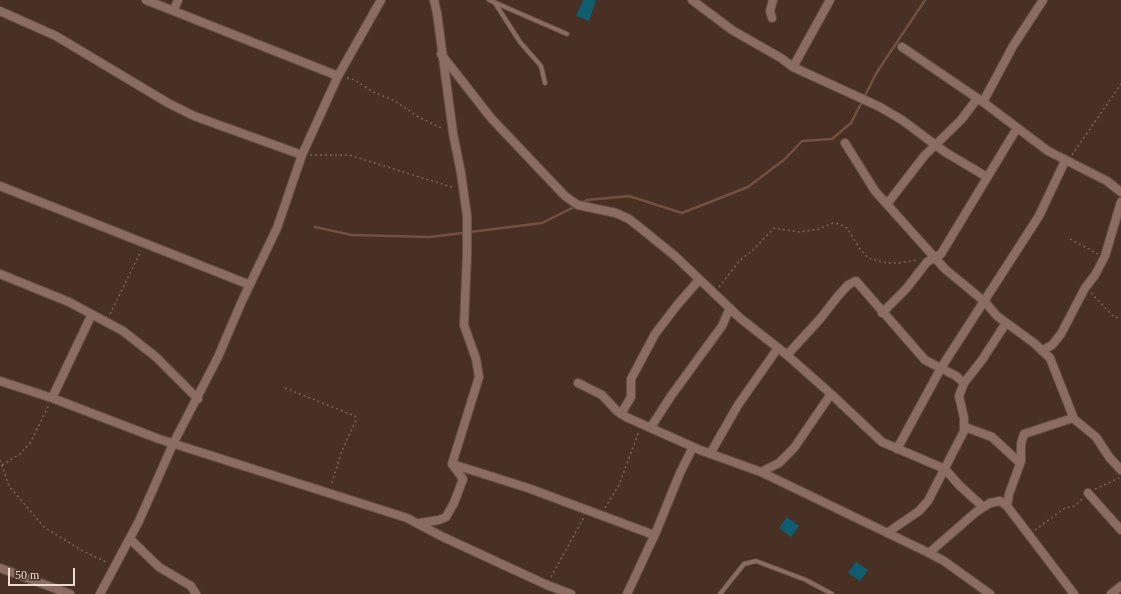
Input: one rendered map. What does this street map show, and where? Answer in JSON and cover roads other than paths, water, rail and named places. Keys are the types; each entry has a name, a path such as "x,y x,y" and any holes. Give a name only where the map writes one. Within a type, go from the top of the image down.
{"street":[{"path":"146,0 338,76"},
{"path":"174,10 178,0"},
{"path":"100,594 130,539 173,444 198,399 277,228 302,155 338,76 381,0"},
{"path":"434,0 437,13 452,133 458,153 463,189 467,233 464,325 476,359 480,377 452,464"},
{"path":"692,0 732,30 781,58 793,67 880,107 987,177"},
{"path":"772,18 770,11 773,0"},
{"path":"793,67 830,0"},
{"path":"887,204 915,166 980,101 1042,0"},
{"path":"0,11 56,36 168,104 194,116 302,155"},
{"path":"902,47 980,101 1048,151 1100,178 1121,192"},
{"path":"442,54 491,118 565,196 578,205 616,213 629,219 656,240 730,308 787,355 882,442 945,469 964,490 983,507"},
{"path":"882,313 906,289 927,262 943,251 966,210 1017,128"},
{"path":"845,143 864,174 933,259 985,302 1006,323 1034,343 1050,358 1076,423 1096,437 1109,457 1121,470"},
{"path":"897,449 941,368 985,302 1039,216 1065,161"},
{"path":"0,186 250,285"},
{"path":"1042,351 1052,345 1061,334 1085,288 1095,275 1105,256 1121,202"},
{"path":"0,274 53,295 106,321 134,338 198,399"},
{"path":"621,414 631,396 631,379 652,340 678,304 699,280"},
{"path":"787,355 820,319 838,296 853,282 859,284 882,313 925,360 941,368 964,383"},
{"path":"651,427 667,401 722,326 730,308"},
{"path":"52,398 92,314"},
{"path":"887,533 912,516 926,504 958,445 965,427 959,398 964,383 982,360 1006,323"},
{"path":"710,454 738,405 778,348"},
{"path":"0,381 52,398 173,444 329,492 420,523 437,534 547,585 571,594"},
{"path":"578,383 602,395 621,414 693,447 761,472 849,513 929,553 944,561 990,594"},
{"path":"761,472 779,463 794,448 831,394"},
{"path":"1007,506 1009,494 1020,463 1022,438 1025,433 1052,426 1073,418"},
{"path":"965,427 982,432 992,437 1020,463"},
{"path":"627,594 680,473 693,447"},
{"path":"452,464 528,488 587,512 654,535"},
{"path":"420,523 440,520 448,514 463,478 452,464"},
{"path":"1088,493 1121,530"},
{"path":"929,553 958,526 983,507 997,501 1003,502 1074,594"},
{"path":"130,539 159,567 191,586 196,594"},
{"path":"0,568 70,594"},
{"path":"1111,594 1121,586"}],"lane":[{"path":"489,0 567,34"},
{"path":"495,3 520,42 541,66 545,83"},
{"path":"720,594 744,564 756,561 806,580 832,594"}],"waterway":[{"path":"581,203 587,200 629,196 682,213 748,187 785,159 802,141 832,139 851,123 877,72 925,0"},
{"path":"315,227 352,235 430,237 542,223 576,206"}]}
